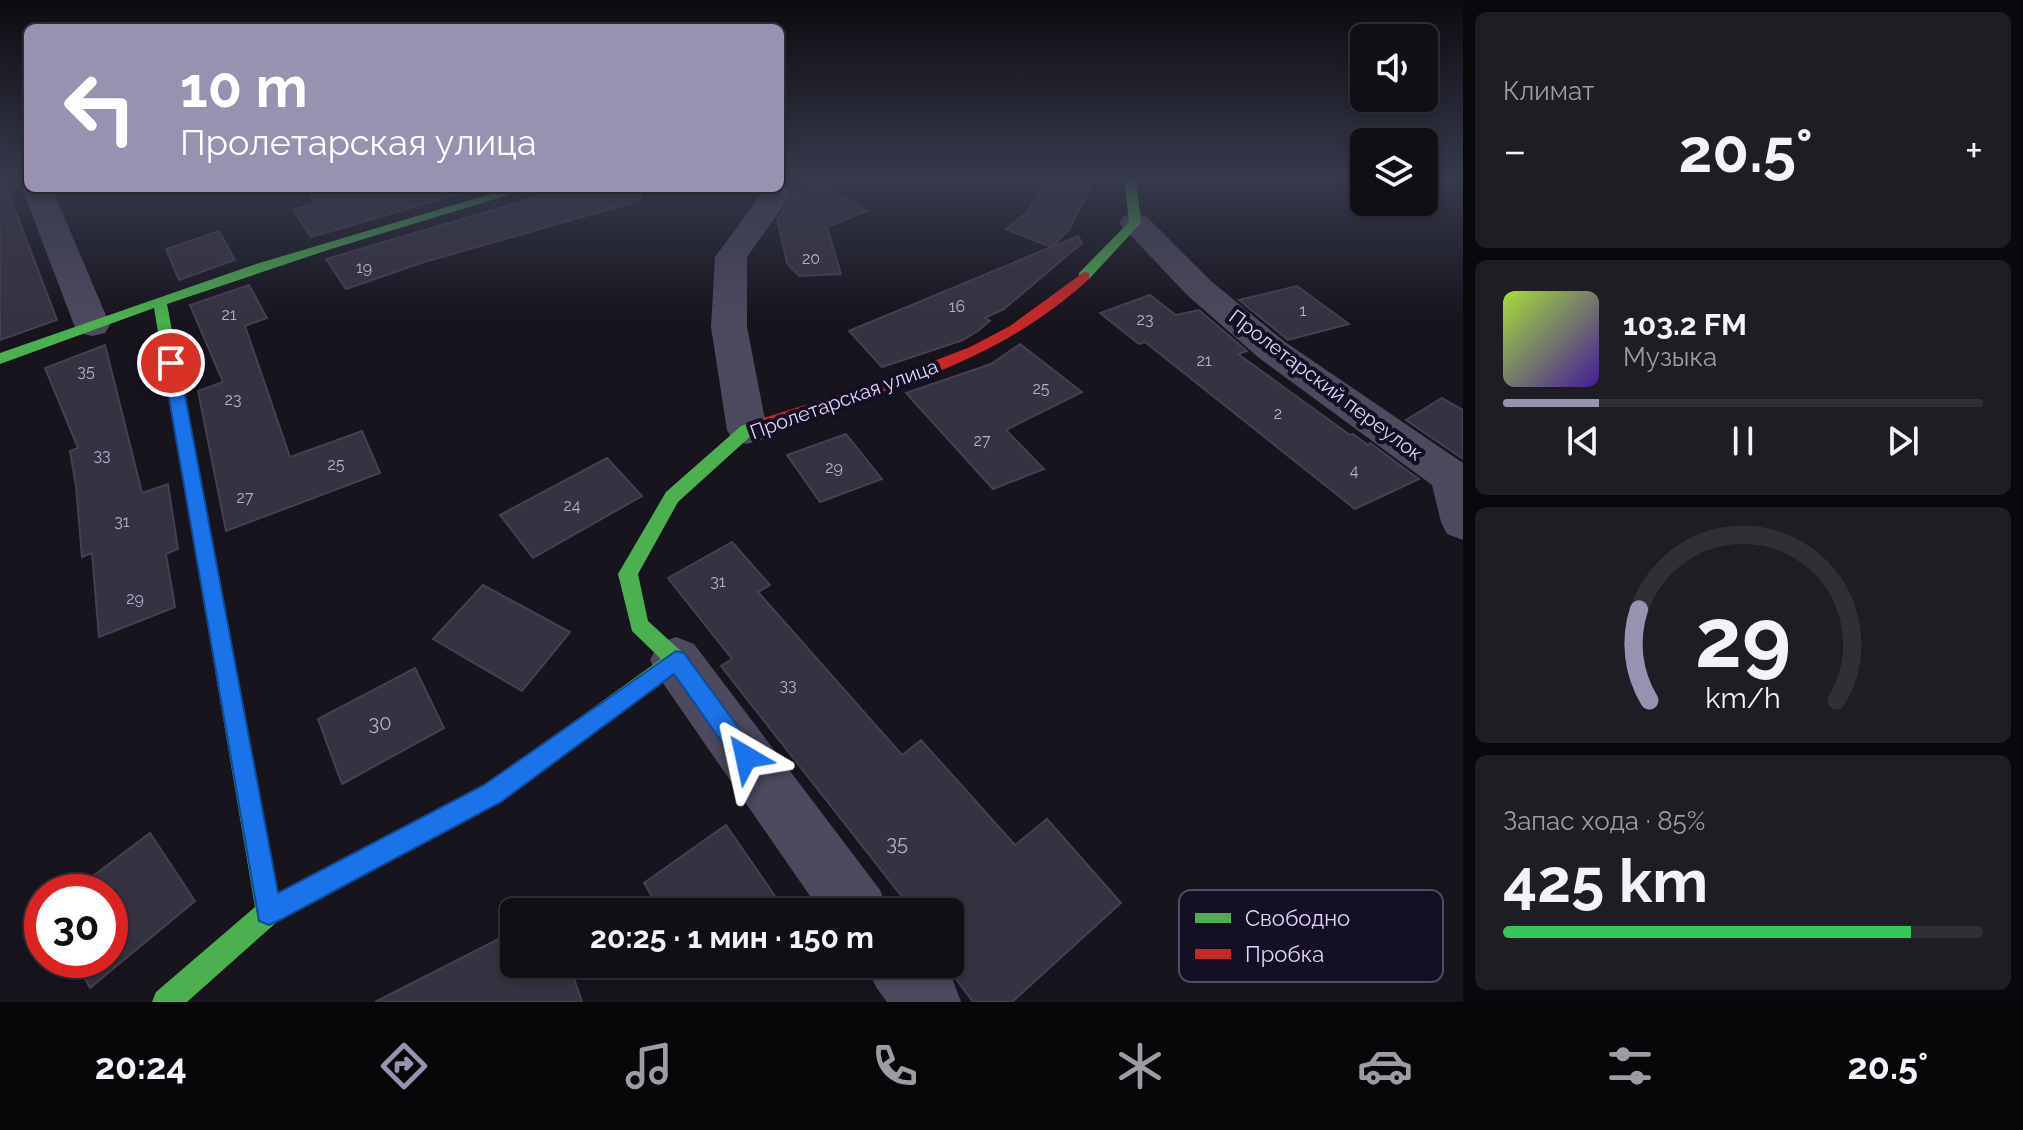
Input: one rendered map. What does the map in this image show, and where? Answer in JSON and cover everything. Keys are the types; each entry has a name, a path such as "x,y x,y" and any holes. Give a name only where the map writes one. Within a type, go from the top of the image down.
{"street":[{"path":"51,224 92,325"},
{"path":"0,359 92,325 399,224"},
{"path":"747,430 729,327 731,257 755,224"},
{"name":"Пролетарская улица","path":"848,898 676,660 639,625 628,574 672,497 747,430 977,352 1067,294 1134,224"},
{"name":"Пролетарский переулок","path":"1136,224 1199,288 1272,350 1457,477 1463,522"},
{"path":"160,302 269,912"},
{"path":"166,1002 269,912 492,794 676,660"},
{"path":"910,978 928,1002"}],"building":[{"path":"0,224 20,224 57,320 0,340"},
{"path":"302,224 356,224 311,237"},
{"path":"446,224 558,224 421,263 346,289 326,259"},
{"path":"778,224 835,224 827,227 841,274 799,276 787,263"},
{"path":"1012,224 1072,224 1052,247 1078,236 1082,243 1004,309 985,318 990,321 963,340 882,367 849,331 1051,247 1006,229"},
{"path":"219,231 235,260 179,280 166,249"},
{"path":"249,285 267,318 245,326 290,457 362,431 380,473 226,531 198,391 223,382 190,305"},
{"path":"1297,286 1349,324 1288,340 1239,300"},
{"path":"1150,295 1176,315 1199,310 1247,351 1238,354 1350,435 1368,445 1370,443 1419,479 1355,509 1145,342 1139,344 1100,313"},
{"path":"1020,344 1082,392 1006,430 1044,469 993,489 906,393 991,364"},
{"path":"105,345 142,493 168,484 178,549 166,554 175,607 99,637 92,553 82,557 70,451 78,448 45,368"},
{"path":"1442,398 1463,410 1463,459 1406,420"},
{"path":"846,434 882,479 820,502 787,455"},
{"path":"607,458 642,496 533,558 500,515"},
{"path":"732,542 770,585 758,592 902,755 921,740 1015,845 1047,819 1121,903 1012,1002 973,1002 955,978 964,978 964,898 903,898 721,666 732,659 668,578"},
{"path":"483,585 570,632 522,691 433,639"},
{"path":"415,668 444,728 342,784 318,719"},
{"path":"726,825 776,898 653,898 644,883"},
{"path":"150,833 195,901 128,957 128,874 96,874"},
{"path":"500,938 500,978 574,978 582,1002 375,1002"},
{"path":"85,978 102,978 90,988"}],"traffic: fast":[{"path":"0,359 261,267 400,224"},
{"path":"1084,276 1134,224"},
{"path":"160,302 269,912"},
{"path":"166,1002 269,912 492,794 676,660 639,625 628,574 672,497 747,430 763,424"}],"traffic: jam":[{"path":"763,424 891,384 976,350 1015,330 1052,305 1084,276"}],"route":[{"path":"171,363 269,912 492,794 676,660 746,757"}]}
